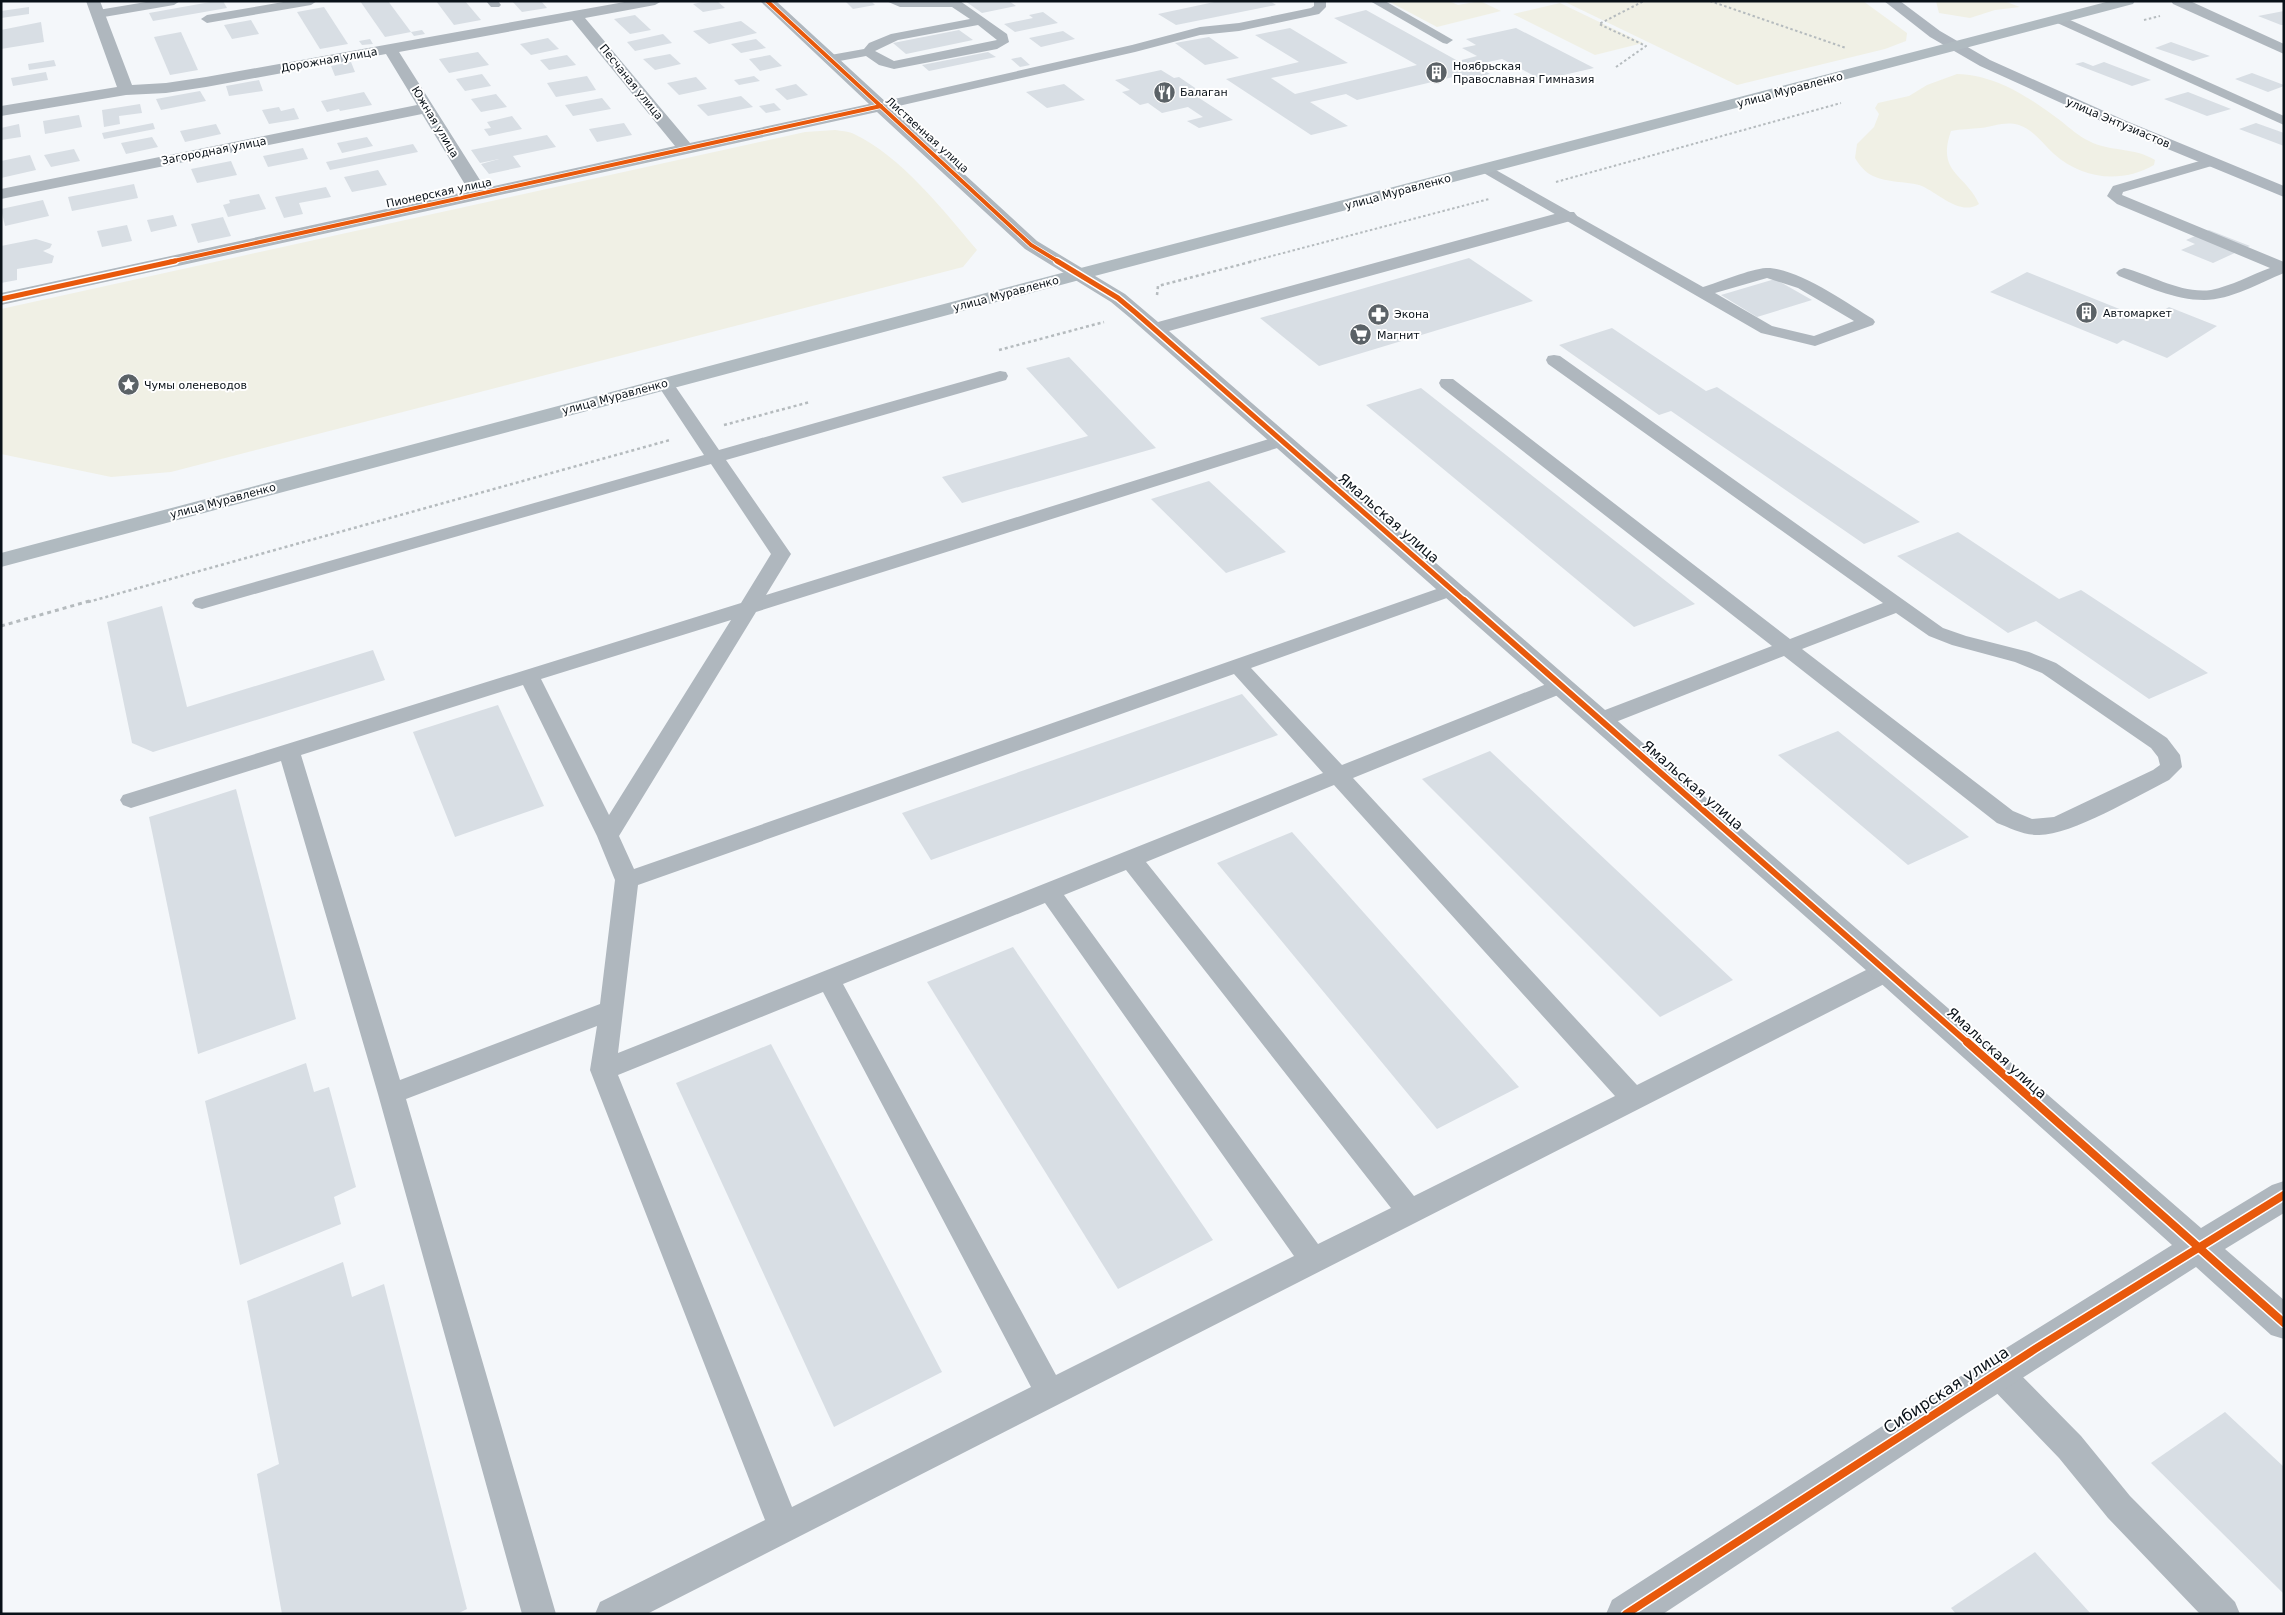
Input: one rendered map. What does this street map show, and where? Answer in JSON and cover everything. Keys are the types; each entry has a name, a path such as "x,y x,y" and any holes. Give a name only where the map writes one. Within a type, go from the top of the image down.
{"main road":[{"name":"улица Муравленко","path":"1,560 1080,274 2128,1"}],"street":[{"name":"Дорожная улица","path":"1,111 126,90 198,84 655,1"},
{"name":"Лиственная улица","path":"767,1 1031,245 1049,258 1080,274"},
{"name":"улица Энтузиастов","path":"1891,1 1955,46 1985,63 2054,95 2284,192"},
{"path":"2178,1 2284,50"},
{"path":"95,8 126,90"},
{"name":"Песчаная улица","path":"576,16 686,149"},
{"name":"Южная улица","path":"390,49 480,194"},
{"name":"Пионерская улица","path":"1,299 881,106"},
{"name":"Загородная улица","path":"1,194 427,108"},
{"path":"1155,330 1568,216"},
{"name":"Ямальская улица","path":"1080,274 1118,298 1155,330 1887,971 2284,1323"},
{"name":"Сибирская улица","path":"1626,1614 1998,1373 2197,1247 2284,1195"}],"lane":[{"path":"95,8 174,1"},
{"path":"207,19 248,6 311,1"},
{"path":"868,52 883,62 894,65 1003,42 1003,38 958,2 900,3 892,1"},
{"path":"881,106 1135,48 1167,38 1200,31 1239,27 1315,11 1320,7 1320,1"},
{"path":"1376,1 1447,40"},
{"path":"2059,19 2284,121"},
{"path":"829,59 868,52 873,46 895,37 981,21"},
{"path":"2210,162 2118,189 2114,196 2284,268"},
{"path":"1487,169 1700,293 1767,330 1815,341 1867,322 1789,278 1774,273 1766,273 1700,293"},
{"path":"2124,273 2179,290 2196,294 2213,294 2284,268"},
{"path":"1448,383 2005,817 2025,827 2042,828 2060,824 2162,775 2171,767 2169,755 2158,743 2049,668 2022,657 1959,641 1936,632 1554,360"},
{"path":"202,603 1000,376"},
{"path":"608,836 781,554 665,384"},
{"path":"131,800 1281,441"},
{"path":"627,880 1451,590"},
{"path":"1600,720 1896,605"},
{"path":"1238,666 1633,1098"},
{"path":"529,676 608,836 627,880 603,1070 784,1527"},
{"path":"603,1070 1561,686"},
{"path":"289,751 392,1094 539,1614"},
{"path":"1130,858 1410,1211"},
{"path":"1049,891 1313,1260"},
{"path":"612,1614 1887,971"},
{"path":"828,979 1050,1393"},
{"path":"392,1094 612,1010"},
{"path":"1998,1373 2070,1447 2119,1507 2223,1614"}],"path":[{"path":"1616,67 1646,46 1599,24 1644,1"},
{"path":"1710,1 1850,50"},
{"path":"2091,34 2192,7"},
{"path":"1156,301 1158,286 1524,190 1847,101"},
{"path":"994,352 1108,320"},
{"path":"1,626 813,401"}],"shaded area":[{"path":"1388,1 1449,1 1458,5 1480,1 1501,11 1437,27"},
{"path":"1563,1 1863,1 1907,33 1906,41 1885,49 1737,85"},
{"path":"1936,1 2004,1 2020,7 1995,10 1970,18 1939,13"},
{"path":"1560,3 1643,43 1595,55 1513,14"},
{"path":"1957,74 1972,75 2012,89 2037,104 2085,139 2105,147 2147,156 2155,160 2154,165 2128,175 2102,176 2089,173 2065,162 2024,127 2000,124 1951,131 1947,145 1947,156 1954,172 1967,186 1979,204 1971,207 1948,202 1919,185 1879,178 1863,168 1855,158 1857,144 1874,127 1879,114 1875,108 1878,103 1909,96 1927,85"},
{"path":"835,130 852,133 871,144 905,170 921,186 977,250 963,267 171,472 111,477 1,454 1,309 805,132"}],"building":[{"path":"223,1 227,8 153,21 149,13"},
{"path":"360,1 388,1 411,32 385,37"},
{"path":"436,1 465,1 481,20 454,25"},
{"path":"512,1 541,1 547,8 522,12"},
{"path":"717,1 725,8 703,12 693,4"},
{"path":"845,1 871,1 875,5 853,9"},
{"path":"965,1 1009,1 1016,6 982,13"},
{"path":"1219,1 1270,1 1276,5 1176,25 1158,14"},
{"path":"29,7 29,14 1,18 1,11"},
{"path":"324,7 348,44 320,49 297,12"},
{"name":"Ноябрьская Православная Гимназия","path":"1366,10 1458,61 1477,56 1462,48 1476,45 1466,39 1516,28 1594,68 1542,80 1502,59 1479,64 1483,66 1478,67 1490,74 1464,80 1457,76 1357,100 1346,94 1310,102 1348,126 1311,135 1226,79 1299,62 1255,35 1290,28 1348,63 1271,78 1295,94 1417,65 1334,18"},
{"path":"2284,11 2284,25 2258,16"},
{"path":"1043,12 1058,23 1015,32 1004,24 1033,18 1029,15"},
{"path":"635,15 651,30 630,34 614,19"},
{"path":"251,20 259,34 232,39 224,25"},
{"path":"741,21 757,33 709,44 693,31"},
{"path":"41,22 44,42 1,49 1,30"},
{"path":"422,30 425,34 414,36 411,32"},
{"path":"959,30 973,40 906,54 893,43"},
{"path":"1063,31 1075,39 1041,47 1029,38"},
{"path":"181,32 198,70 170,75 154,37"},
{"path":"663,34 672,43 635,51 627,42"},
{"path":"1209,37 1239,58 1205,65 1175,43"},
{"path":"548,38 559,49 531,55 520,44"},
{"path":"370,39 373,44 362,45 359,41"},
{"path":"756,39 766,48 741,53 731,44"},
{"path":"2171,42 2210,56 2193,61 2155,48"},
{"path":"478,52 489,65 449,73 439,59"},
{"path":"988,52 996,57 929,71 922,65"},
{"path":"670,54 681,64 655,70 643,59"},
{"path":"567,55 576,65 549,70 540,60"},
{"path":"770,55 782,66 760,71 749,59"},
{"path":"1021,57 1030,65 1020,67 1011,59"},
{"path":"54,60 56,66 29,70 28,64"},
{"path":"351,62 355,72 335,76 331,66"},
{"path":"2083,62 2093,66 2104,62 2151,80 2132,86 2075,64"},
{"name":"Балаган","path":"1161,70 1174,78 1179,77 1204,94 1196,96 1233,120 1199,128 1187,121 1203,117 1188,107 1162,113 1148,103 1140,105 1122,92 1130,90 1115,80"},
{"path":"46,72 48,80 13,86 11,78"},
{"path":"2252,73 2284,86 2268,92 2235,79"},
{"path":"482,74 491,86 465,91 456,79"},
{"path":"587,76 596,90 556,97 547,83"},
{"path":"754,76 760,81 739,85 734,80"},
{"path":"696,77 707,89 679,95 667,83"},
{"path":"259,80 263,91 229,96 226,86"},
{"path":"796,84 808,95 787,100 775,89"},
{"path":"1064,84 1085,100 1047,108 1026,92"},
{"path":"200,91 206,101 161,110 156,99"},
{"path":"364,92 372,105 327,112 321,101"},
{"path":"2188,92 2231,109 2207,116 2164,99"},
{"path":"496,94 507,107 481,112 471,99"},
{"path":"741,96 753,107 708,116 697,105"},
{"path":"602,98 611,109 573,116 565,105"},
{"path":"774,103 781,110 766,113 759,106"},
{"path":"140,104 142,113 119,116 120,124 104,127 102,110"},
{"path":"279,107 281,111 294,108 299,119 269,124 262,110"},
{"path":"79,115 82,127 45,134 43,121"},
{"path":"512,116 522,129 489,136 484,129 491,128 487,122"},
{"path":"153,123 155,129 104,139 102,133"},
{"path":"624,123 632,135 597,142 589,129"},
{"path":"2256,123 2284,133 2284,146 2239,129"},
{"path":"19,124 21,137 1,140 1,128"},
{"path":"216,124 221,134 185,142 180,131"},
{"path":"547,135 556,147 513,156 521,167 489,174 481,164 499,159 480,163 471,150"},
{"path":"152,137 158,147 126,154 121,143"},
{"path":"367,137 373,146 342,153 337,143"},
{"path":"413,144 418,152 330,170 326,162"},
{"path":"303,148 308,159 268,167 263,156"},
{"path":"74,149 80,161 51,167 44,155"},
{"path":"30,155 36,170 1,178 1,161"},
{"path":"231,161 237,175 197,183 191,169"},
{"path":"378,170 387,185 352,192 344,177"},
{"path":"134,184 138,198 72,211 68,197"},
{"path":"326,187 331,197 299,203 303,214 284,218 275,197"},
{"path":"259,194 266,209 228,217 223,205 230,203 229,200"},
{"path":"43,200 49,216 5,226 1,209"},
{"path":"173,215 177,226 151,232 147,220"},
{"path":"223,217 231,236 198,243 191,224"},
{"path":"127,225 132,241 102,247 97,231"},
{"path":"2209,230 2250,246 2213,263 2181,250 2195,244 2186,240"},
{"path":"36,239 52,244 50,248 43,251 54,256 52,263 17,269 17,280 1,283 1,246"},
{"path":"1469,258 1533,301 1319,366 1260,318"},
{"name":"Автомаркет","path":"2027,272 2147,320 2169,307 2217,326 2167,358 2123,340 2117,344 1990,292"},
{"path":"1775,279 1812,300 1757,317 1721,295"},
{"path":"1612,328 1706,391 1717,387 1920,522 1864,544 1671,411 1659,415 1559,345"},
{"path":"1069,357 1156,448 962,503 942,477 1088,436 1026,368"},
{"path":"1421,388 1695,604 1634,627 1366,405"},
{"path":"1209,481 1286,552 1226,573 1151,499"},
{"path":"1958,532 2059,599 2081,590 2208,673 2149,699 2036,621 2008,633 1897,556"},
{"path":"162,606 187,707 373,650 385,680 153,752 132,743 107,622"},
{"path":"1242,694 1278,735 931,860 902,813"},
{"path":"498,705 544,806 455,837 413,732"},
{"path":"1838,731 1969,837 1908,865 1778,755"},
{"path":"1490,751 1733,980 1660,1017 1422,779"},
{"path":"236,789 296,1019 198,1054 149,817"},
{"path":"1292,832 1519,1087 1437,1129 1217,863"},
{"path":"1013,947 1213,1240 1118,1289 927,982"},
{"path":"771,1044 942,1372 834,1427 676,1083"},
{"path":"306,1063 314,1092 329,1087 356,1187 334,1197 341,1224 240,1265 205,1101"},
{"path":"343,1262 352,1297 384,1284 467,1609 457,1614 282,1614 257,1474 279,1464 247,1301"},
{"path":"2225,1412 2284,1467 2284,1594 2151,1463"},
{"path":"2035,1552 2091,1614 1956,1614 1951,1608"}],"cycle path":[{"path":"767,1 1031,245 1118,298 1136,313 1887,971 2284,1323"},
{"path":"1,299 881,106"},
{"path":"1626,1614 2035,1349 2284,1195"}],"place":[{"name":"Ноябрьская Православная Гимназия","path":"1437,72"},
{"name":"Балаган","path":"1164,92"},
{"name":"Автомаркет","path":"2087,313"},
{"name":"Экона","path":"1378,314"},
{"name":"Магнит","path":"1361,335"},
{"name":"Чумы оленеводов","path":"128,385"}]}
